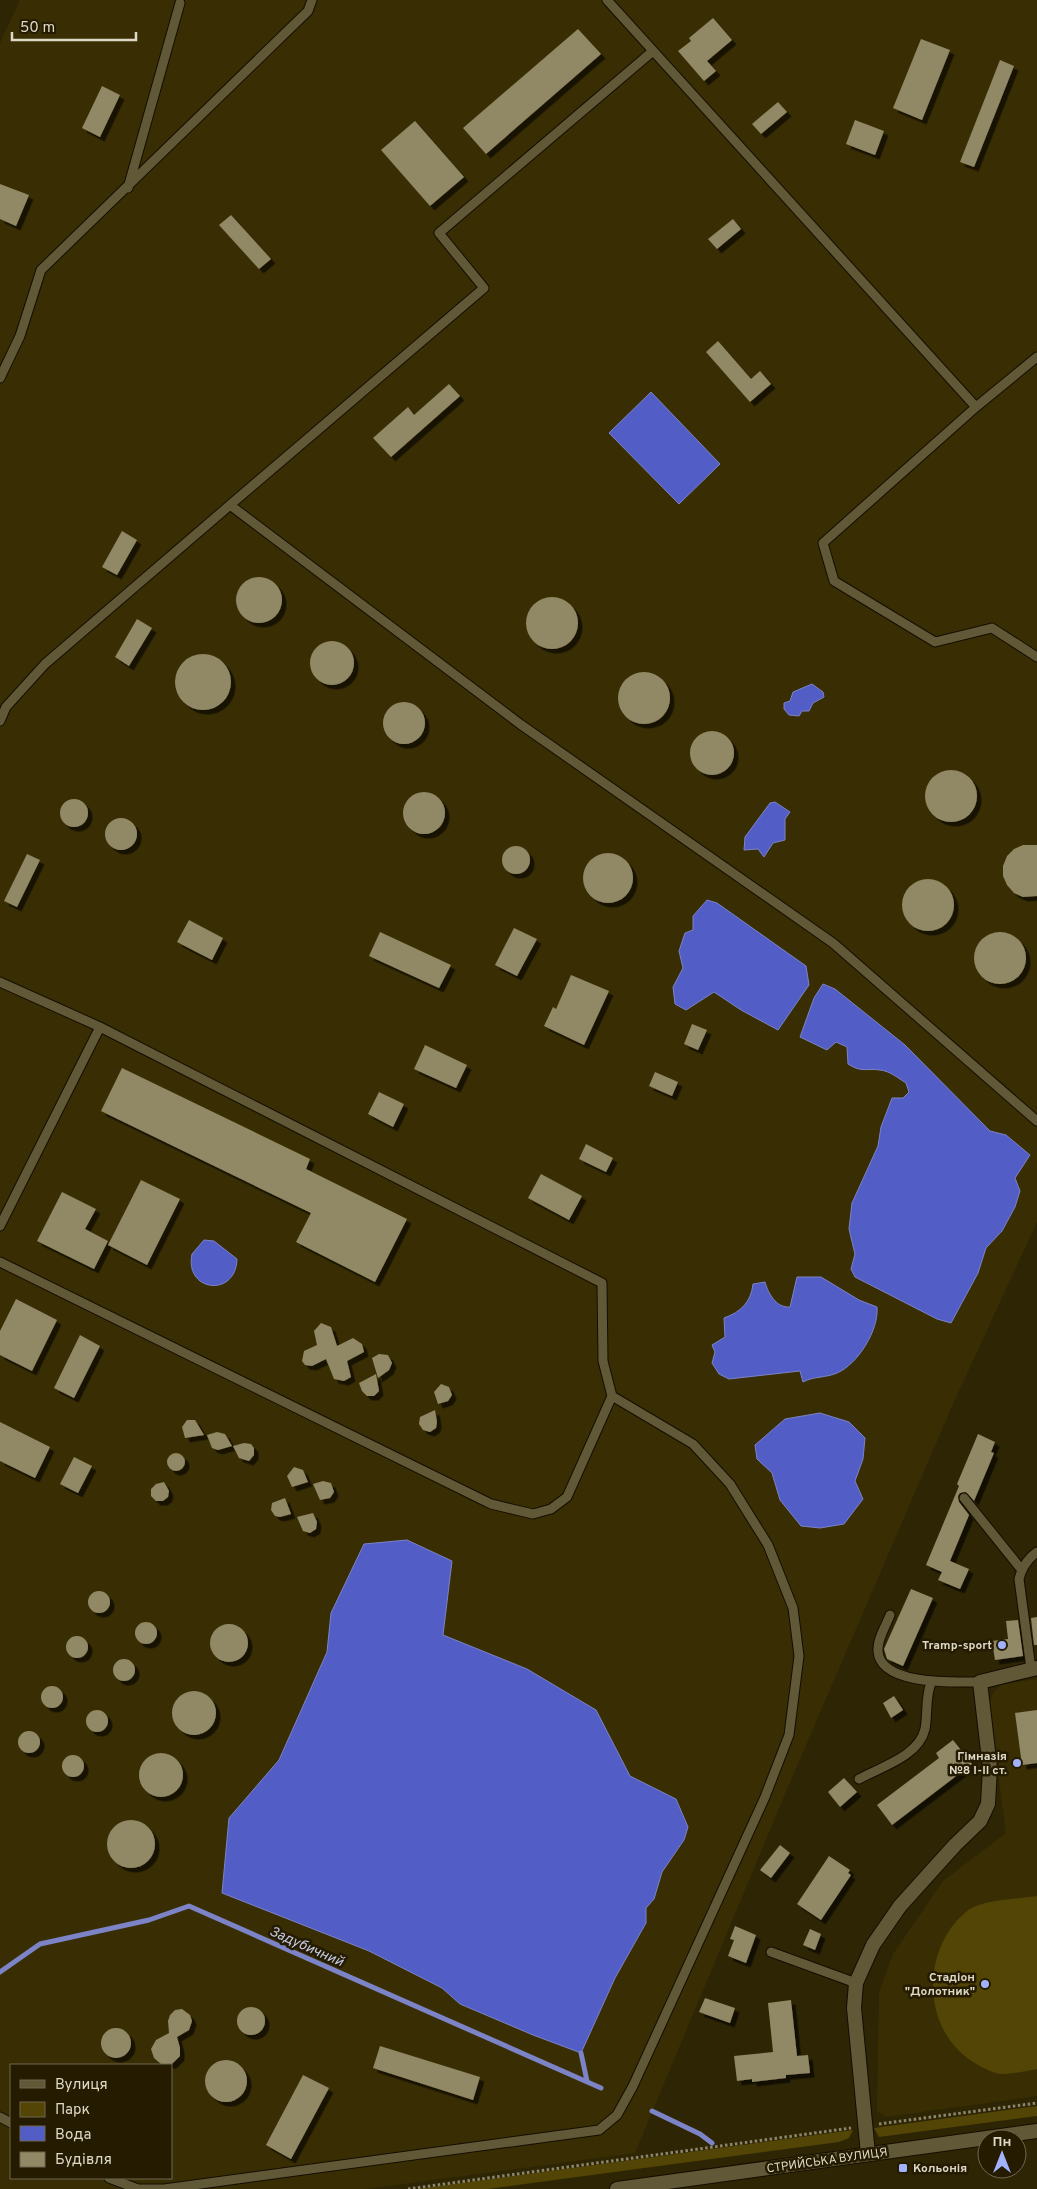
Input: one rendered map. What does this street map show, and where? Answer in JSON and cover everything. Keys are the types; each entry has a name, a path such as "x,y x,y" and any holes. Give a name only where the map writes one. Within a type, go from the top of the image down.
{"street":[{"path":"868,2154 854,2008 856,1983 873,1945 900,1906 955,1845 980,1821 988,1804 990,1768 980,1682 1034,1668"},
{"name":"СТРИЙСЬКА ВУЛИЦЯ","path":"617,2189 1037,2131"}],"lane":[{"path":"0,378 20,336 42,270 308,11 312,0"},
{"path":"607,0 976,407"},
{"path":"128,188 180,3"},
{"path":"0,722 6,707 45,664 484,288 439,233 653,51"},
{"path":"1037,357 976,407 824,544 834,581 935,642 992,628 1037,657"},
{"path":"230,505 520,724 833,943 1037,1121"},
{"path":"0,982 100,1027 602,1283 603,1361 612,1396 567,1497 551,1509 533,1514 491,1504 0,1262"},
{"path":"0,1226 100,1027"},
{"path":"112,2179 138,2189 164,2189 599,2130 618,2115 765,1797 789,1735 799,1656 794,1608 768,1546 730,1484 693,1444 612,1396"},
{"path":"964,1498 1022,1569"},
{"path":"1034,1668 1020,1596 1019,1579 1022,1569 1029,1558 1037,1552"},
{"path":"890,1615 878,1644 878,1654 882,1663 890,1671 931,1683 980,1682"},
{"path":"859,1778 912,1750 920,1742 925,1728 927,1693 931,1683"},
{"path":"771,1952 856,1983"}],"path":[{"path":"408,2189 1037,2103"}],"shaded area":[{"path":"20,0 1037,0 1037,1222 953,1404 788,1787 635,2153 365,2189 0,2189 0,43"},
{"path":"1037,1679 1037,2096 886,2117 877,2111 879,1992 893,1954 943,1881 1006,1833 989,1704 993,1693 1002,1684"}],"green space":[{"name":"Стадіон \"Долотник\"","path":"1037,1896 1037,2069 1011,2074 997,2073 978,2065 962,2053 949,2038 940,2021 934,2003 935,1964 941,1945 951,1928 969,1910 991,1902"},
{"path":"1037,2106 1037,2116 879,2137 874,2128"},
{"path":"853,2130 849,2138 839,2142 488,2189 417,2189"}],"water":[{"path":"651,392 720,464 679,504 609,433"},
{"path":"812,684 823,692 824,697 813,703 809,711 802,711 799,716 789,715 784,709 784,703 790,701 793,692"},
{"path":"775,802 790,812 785,819 785,840 773,843 764,857 758,849 744,850 745,837 770,803"},
{"path":"707,900 717,903 806,966 809,985 778,1030 741,1010 714,992 686,1010 675,1004 673,987 683,968 679,951 685,933 693,930 693,916"},
{"path":"823,984 835,989 905,1045 990,1131 1006,1135 1030,1155 1015,1178 1020,1191 1015,1207 1002,1231 986,1248 978,1273 951,1323 937,1319 855,1277 851,1269 855,1254 849,1229 852,1203 878,1146 881,1127 892,1098 903,1098 909,1092 906,1083 891,1073 880,1070 861,1069 848,1064 847,1047 836,1042 827,1050 800,1037 814,998"},
{"path":"204,1240 214,1241 237,1259 234,1272 228,1280 220,1285 202,1283 192,1267 192,1254"},
{"path":"797,1277 821,1277 859,1300 877,1307 875,1326 866,1345 859,1354 845,1369 837,1373 803,1382 800,1371 729,1379 719,1374 712,1363 715,1352 712,1345 725,1337 724,1318 744,1306 750,1296 753,1284 765,1282 773,1299 785,1307 790,1307"},
{"path":"820,1413 849,1422 865,1438 863,1459 855,1481 863,1499 844,1524 820,1528 801,1526 780,1500 772,1473 757,1459 755,1445 785,1419"},
{"path":"407,1540 452,1561 443,1635 527,1669 596,1710 630,1776 676,1799 688,1827 684,1840 662,1872 654,1899 646,1908 646,1923 615,1978 581,2053 460,2004 442,1988 369,1951 222,1893 229,1818 279,1760 327,1652 331,1613 364,1544"}],"building":[{"path":"713,18 732,40 707,61 716,71 704,81 678,51 691,41 689,38"},
{"path":"578,29 601,54 486,154 463,128"},
{"path":"921,39 950,50 922,120 893,108"},
{"path":"1000,60 1014,66 974,167 960,162"},
{"path":"102,86 120,95 100,137 82,128"},
{"path":"778,102 787,112 761,134 752,124"},
{"path":"855,120 884,131 875,155 846,144"},
{"path":"415,121 464,177 430,206 381,150"},
{"path":"0,184 29,195 16,226 0,219"},
{"path":"231,215 271,259 259,269 219,225"},
{"path":"733,219 741,229 717,249 708,239"},
{"path":"718,341 751,379 760,371 771,384 750,402 706,352"},
{"path":"449,384 460,396 391,457 373,438 408,407 414,415"},
{"path":"122,531 137,540 117,575 102,567"},
{"path":"259,577 272,581 278,587 282,600 278,613 272,619 259,623 246,619 240,613 236,600 240,587 246,581"},
{"path":"547,597 557,597 571,604 578,618 578,628 571,642 557,649 547,649 537,645 530,638 526,628 526,618 530,608 537,601"},
{"path":"137,619 152,628 129,666 115,657"},
{"path":"336,641 348,647 353,654 353,672 348,679 341,684 328,685 320,682 313,675 310,659 313,651 320,644"},
{"path":"203,654 214,656 223,662 229,671 231,682 229,693 223,702 214,708 203,710 192,708 183,702 177,693 175,682 177,671 183,662 192,656"},
{"path":"639,672 649,672 663,679 670,693 670,703 663,717 649,724 639,724 629,720 622,713 618,703 618,693 622,683 629,676"},
{"path":"404,702 419,708 425,723 419,738 404,744 389,738 383,723 389,708"},
{"path":"712,731 724,735 730,741 734,753 730,765 724,771 712,775 700,771 694,765 690,753 694,741 700,735"},
{"path":"946,770 956,770 970,777 977,791 977,801 970,815 956,822 946,822 936,818 929,811 925,801 925,791 929,781 936,774"},
{"path":"424,792 439,798 445,813 439,828 424,834 409,828 403,813 409,798"},
{"path":"74,799 84,803 88,813 84,823 74,827 64,823 60,813 64,803"},
{"path":"121,818 132,823 137,834 132,845 121,850 110,845 105,834 110,823"},
{"path":"1023,845 1037,845 1037,896 1023,897 1014,893 1007,885 1003,876 1003,866 1007,856 1014,849"},
{"path":"516,846 526,850 530,860 526,870 516,874 506,870 502,860 506,850"},
{"path":"608,853 617,855 628,864 633,878 631,887 622,898 608,903 599,901 588,892 583,878 585,869 594,858"},
{"path":"27,854 40,860 17,907 4,901"},
{"path":"923,879 933,879 947,886 954,900 954,910 947,924 933,931 923,931 913,927 906,920 902,910 902,900 906,890 913,883"},
{"path":"189,920 223,938 212,960 177,942"},
{"path":"514,928 537,939 517,976 495,965"},
{"path":"380,932 451,965 439,988 369,956"},
{"path":"995,932 1005,932 1019,939 1026,953 1026,963 1019,977 1005,984 995,984 985,980 978,973 974,963 974,953 978,943 985,936"},
{"path":"571,975 609,991 584,1045 544,1026 553,1007 556,1009"},
{"path":"692,1024 707,1030 698,1050 684,1044"},
{"path":"425,1045 467,1065 456,1088 414,1069"},
{"path":"122,1068 310,1159 306,1169 407,1219 375,1282 296,1242 311,1213 101,1111"},
{"path":"655,1072 678,1082 672,1096 649,1086"},
{"path":"379,1092 404,1104 393,1127 368,1114"},
{"path":"586,1144 613,1158 606,1172 579,1159"},
{"path":"541,1174 582,1196 569,1220 528,1198"},
{"path":"141,1180 180,1199 147,1265 108,1245"},
{"path":"62,1192 96,1209 85,1229 108,1241 94,1269 37,1241"},
{"path":"16,1299 57,1320 32,1371 0,1355 0,1331"},
{"path":"321,1323 331,1327 337,1346 353,1338 362,1344 364,1352 347,1361 351,1377 344,1381 334,1379 326,1359 312,1366 305,1365 302,1361 304,1351 317,1345 314,1331"},
{"path":"80,1335 100,1346 74,1398 54,1388"},
{"path":"379,1354 388,1355 392,1363 389,1370 378,1378 372,1358"},
{"path":"376,1374 379,1391 374,1396 367,1396 362,1391 359,1383"},
{"path":"441,1384 449,1387 452,1395 448,1401 438,1404 434,1392"},
{"path":"435,1410 436,1428 430,1432 423,1430 419,1424 420,1417"},
{"path":"187,1420 195,1420 204,1435 185,1438 182,1427"},
{"path":"0,1422 50,1447 35,1478 0,1461"},
{"path":"217,1432 225,1434 232,1446 218,1450 212,1448 207,1435"},
{"path":"978,1434 995,1442 991,1452 994,1453 974,1501 966,1492 960,1493 958,1496 959,1502 969,1515 950,1561 969,1569 960,1589 938,1580 942,1572 926,1565 959,1486 957,1484"},
{"path":"244,1443 251,1444 254,1448 254,1455 249,1461 239,1458 233,1446"},
{"path":"172,1453 180,1453 185,1458 183,1469 172,1471 167,1466 167,1458"},
{"path":"74,1457 92,1466 78,1493 60,1484"},
{"path":"294,1467 303,1470 308,1482 292,1487 287,1476"},
{"path":"323,1481 331,1483 334,1492 330,1498 320,1500 313,1484"},
{"path":"164,1482 169,1491 168,1497 163,1501 156,1501 151,1496 151,1489 156,1484"},
{"path":"285,1498 291,1514 280,1517 275,1516 271,1510 272,1503"},
{"path":"313,1513 317,1522 316,1529 310,1533 303,1531 297,1517"},
{"path":"911,1589 933,1598 903,1666 887,1659 884,1649"},
{"path":"99,1591 107,1594 110,1602 107,1610 99,1613 91,1610 88,1602 91,1594"},
{"path":"1037,1617 1037,1645 1034,1645 1031,1618"},
{"path":"1018,1620 1023,1656 995,1660 992,1641 1008,1639 1006,1621"},
{"path":"146,1622 154,1625 157,1633 154,1641 146,1644 138,1641 135,1633 138,1625"},
{"path":"229,1624 242,1630 248,1643 242,1656 229,1662 216,1656 210,1643 216,1630"},
{"path":"77,1636 85,1639 88,1647 85,1655 77,1658 69,1655 66,1647 69,1639"},
{"path":"124,1659 132,1662 135,1670 132,1678 124,1681 116,1678 113,1670 116,1662"},
{"path":"52,1686 60,1689 63,1697 60,1705 52,1708 44,1705 41,1697 44,1689"},
{"path":"194,1691 206,1695 212,1701 216,1713 212,1725 206,1731 194,1735 182,1731 176,1725 172,1713 176,1701 182,1695"},
{"path":"894,1696 903,1710 891,1718 883,1703"},
{"path":"97,1710 105,1713 108,1721 105,1729 97,1732 89,1729 86,1721 89,1713"},
{"path":"1037,1710 1037,1763 1022,1765 1015,1713"},
{"path":"29,1731 37,1734 40,1742 37,1750 29,1753 21,1750 18,1742 21,1734"},
{"path":"953,1740 972,1764 892,1825 877,1805 939,1758 936,1753"},
{"path":"161,1753 173,1757 179,1763 183,1775 179,1787 173,1793 161,1797 149,1793 143,1787 139,1775 143,1763 149,1757"},
{"path":"73,1755 81,1758 84,1766 81,1774 73,1777 65,1774 62,1766 65,1758"},
{"path":"844,1778 857,1792 840,1807 828,1792"},
{"path":"131,1820 140,1822 148,1827 153,1835 155,1844 153,1853 148,1861 140,1866 131,1868 122,1866 114,1861 109,1853 107,1844 109,1835 114,1827 122,1822"},
{"path":"780,1845 790,1853 771,1878 760,1870"},
{"path":"829,1856 850,1870 848,1873 851,1875 821,1920 797,1904"},
{"path":"735,1926 756,1935 746,1963 728,1956 734,1940 730,1939"},
{"path":"810,1929 821,1934 815,1950 803,1945"},
{"path":"705,1998 735,2008 730,2023 699,2012"},
{"path":"791,2000 797,2056 808,2055 810,2073 786,2075 786,2078 752,2082 752,2079 737,2081 734,2056 773,2052 768,2003"},
{"path":"251,2007 261,2011 265,2021 261,2031 251,2035 241,2031 237,2021 241,2011"},
{"path":"182,2009 190,2015 192,2021 189,2030 177,2037 180,2056 172,2064 161,2064 154,2058 151,2049 156,2040 169,2033 168,2021 170,2015 175,2010"},
{"path":"116,2028 127,2032 131,2043 127,2054 116,2058 105,2054 101,2043 105,2032"},
{"path":"380,2046 480,2077 473,2100 373,2068"},
{"path":"226,2060 241,2066 247,2081 241,2096 226,2102 211,2096 205,2081 211,2066"},
{"path":"303,2075 329,2088 291,2159 266,2145"}],"waterway":[{"name":"Задубичний","path":"0,1972 40,1944 149,1920 189,1906 601,2088"},
{"path":"581,2053 587,2081"},
{"name":"Задубичний","path":"652,2111 700,2134 712,2143"}],"place":[{"name":"Tramp-sport","path":"1002,1645"},
{"name":"Гімназія №8 I-II ст.","path":"1017,1763"},
{"name":"Стадіон \"Долотник\"","path":"985,1984"},
{"name":"Кольонія","path":"903,2168"}]}
